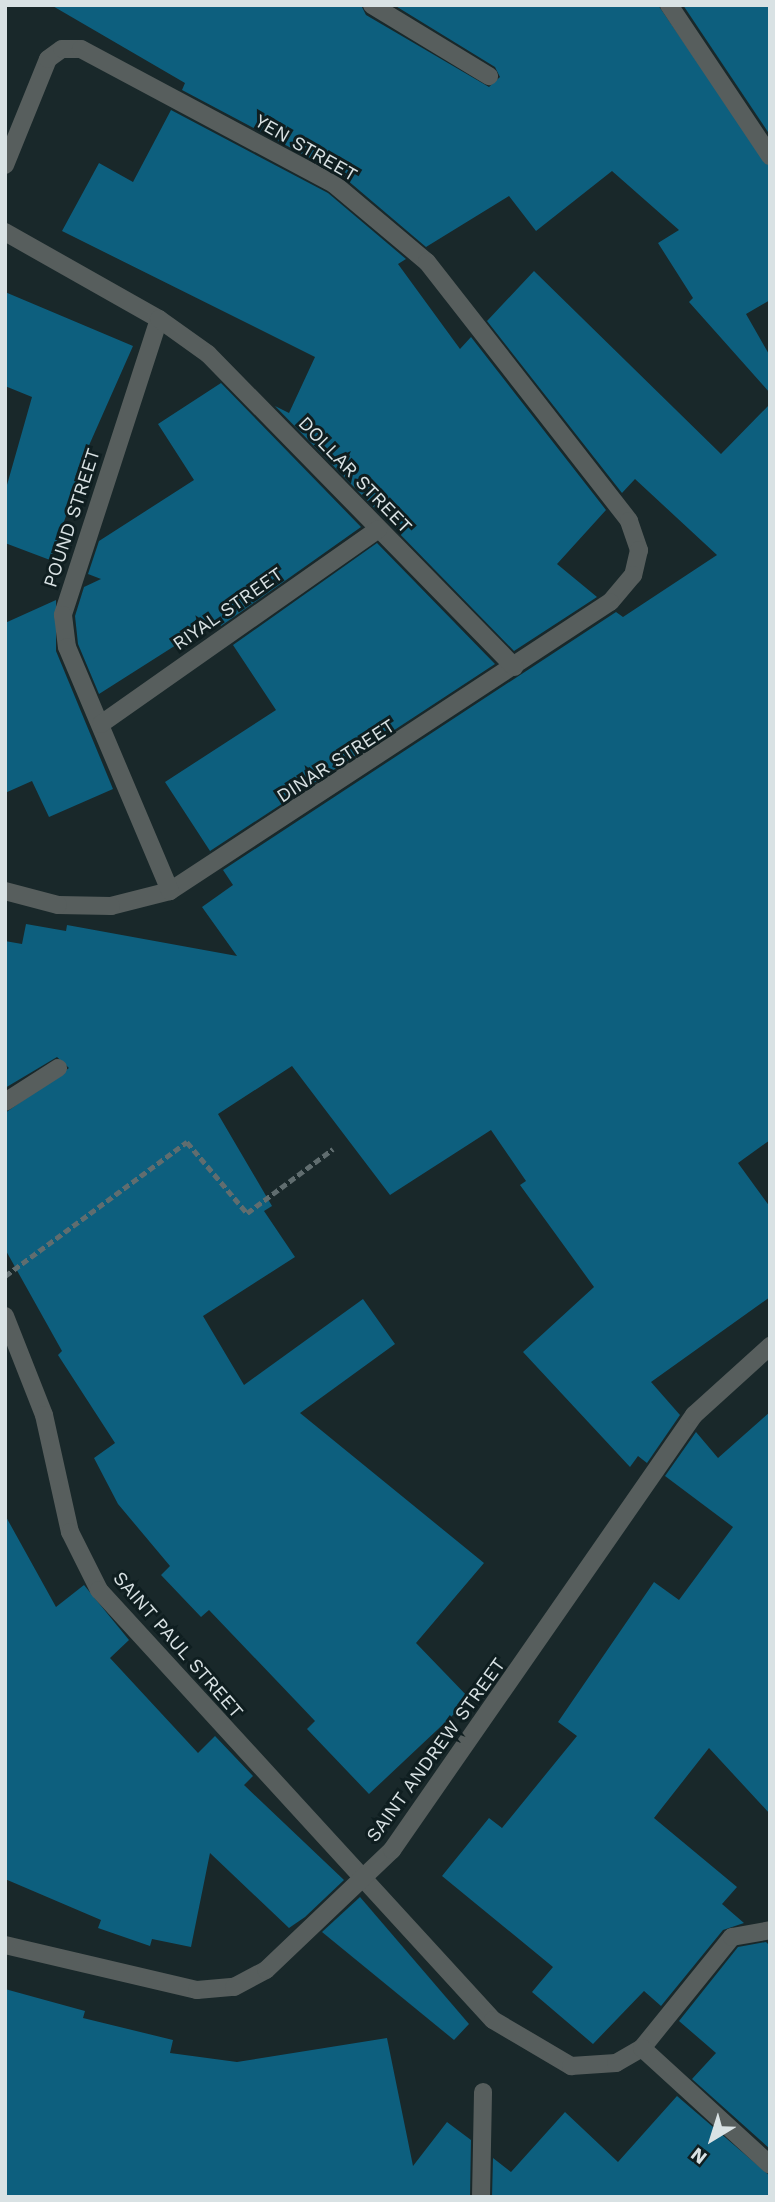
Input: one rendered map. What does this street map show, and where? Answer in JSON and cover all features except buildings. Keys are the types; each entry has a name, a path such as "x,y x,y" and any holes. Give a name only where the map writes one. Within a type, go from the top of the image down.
{"street":[{"path":"372,5 489,76"},
{"path":"669,5 770,156"},
{"name":"YEN STREET","path":"5,165 48,59 62,49 81,49 334,184 427,262 629,521 639,550"},
{"path":"5,232 159,319"},
{"name":"DOLLAR STREET","path":"159,319 208,354 514,667"},
{"name":"POUND STREET","path":"159,319 63,615 68,647 170,891"},
{"name":"RIYAL STREET","path":"101,724 378,530"},
{"name":"DINAR STREET","path":"5,891 58,905 111,906 170,891 610,602 633,575 639,550"},
{"path":"5,1102 58,1068"},
{"name":"SAINT PAUL STREET","path":"5,1316 44,1415 70,1532 99,1590 493,2021 545,2053 592,2069 642,2048"},
{"path":"764,1351 770,1370"},
{"name":"SAINT ANDREW STREET","path":"5,1945 197,1990 234,1987 274,1964 365,1880 418,1817 694,1415 764,1351"},
{"path":"770,1930 732,1937 642,2048 770,2165"},
{"path":"481,2197 483,2092"}],"path":[{"path":"5,1276 187,1142 247,1213 333,1149"}]}
